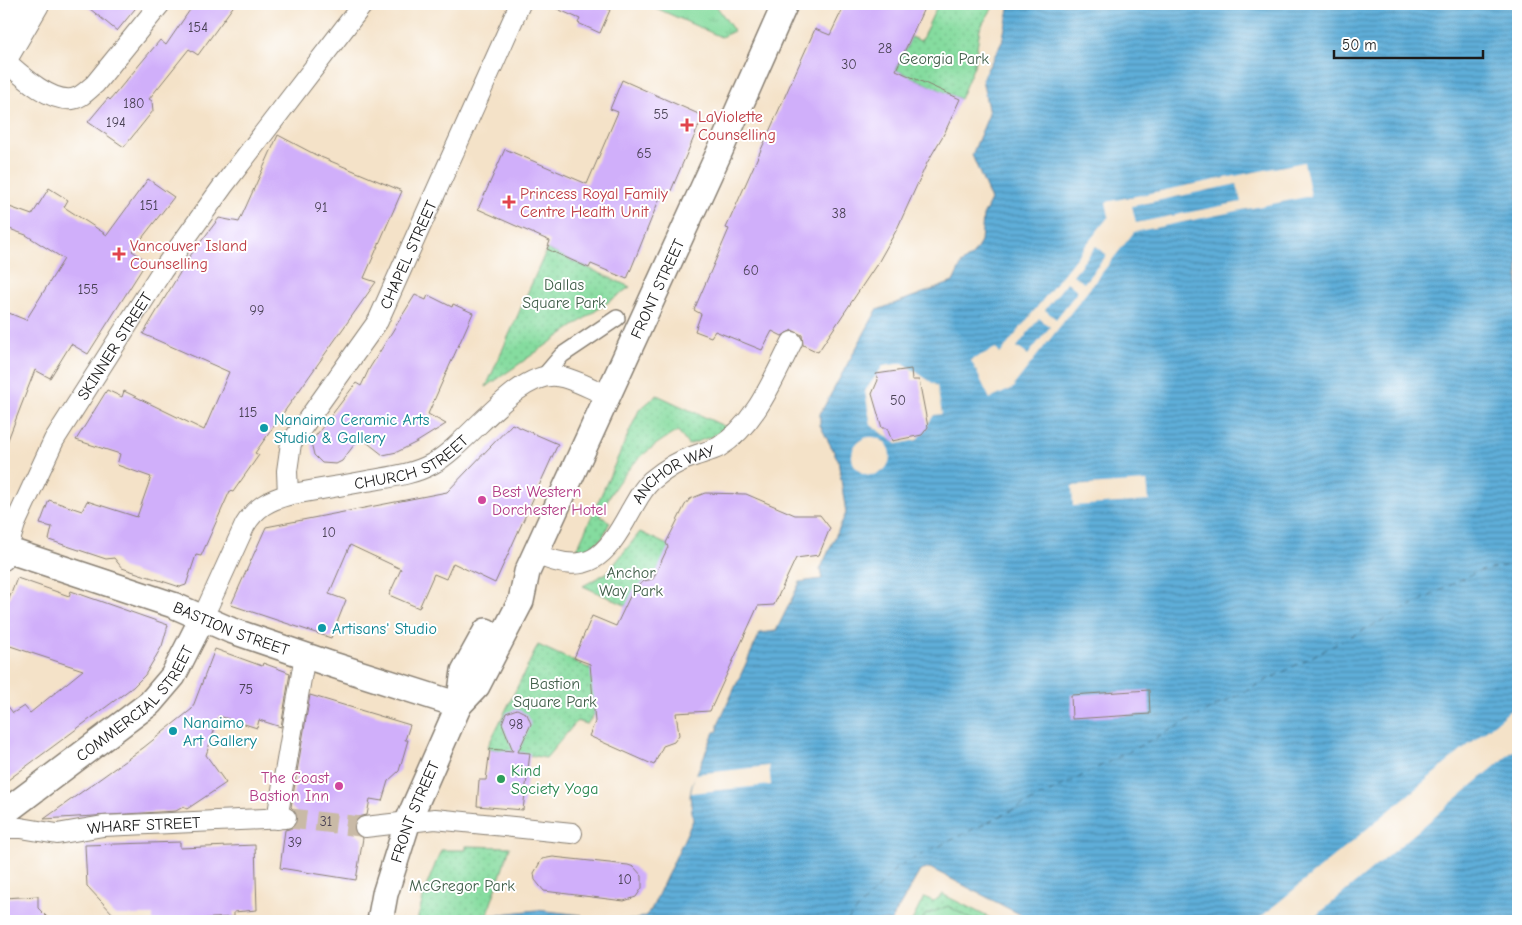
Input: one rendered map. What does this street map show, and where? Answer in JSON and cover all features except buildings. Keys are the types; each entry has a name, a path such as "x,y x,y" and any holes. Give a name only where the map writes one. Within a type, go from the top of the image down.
{"highway":[{"path":"4,41 6,4"},
{"path":"4,59 35,4"}],"street":[{"path":"4,59 34,86 58,98 72,99 83,94 122,53 160,4"},
{"name":"SKINNER STREET","path":"5,553 15,524 44,460 162,271 223,186 363,4"},
{"name":"CHAPEL STREET","path":"288,494 286,471 292,443 378,321 520,4"},
{"name":"FRONT STREET","path":"380,921 385,894 408,821 459,705 479,682 521,601 531,563 606,395 719,153 785,4"},
{"name":"CHURCH STREET","path":"257,509 268,500 288,494 410,474 433,464 464,440 499,405 529,382 544,376 562,355 617,318"},
{"name":"ANCHOR WAY","path":"531,563 552,561 573,565 589,563 604,553 616,538 637,499 649,483 669,467 716,448 730,440 741,428 759,404 792,342"},
{"path":"544,376 558,376 606,395"},
{"name":"COMMERCIAL STREET","path":"4,813 150,703 173,676 203,617 245,524 257,509"},
{"name":"BASTION STREET","path":"5,553 173,604 230,630 459,705"},
{"name":"WHARF STREET","path":"4,828 21,828 57,834 103,826 282,819 304,655"},
{"path":"365,827 408,821 442,819 572,832"}],"green space":[{"path":"658,4 715,4 734,31 721,37 656,8"},
{"name":"Georgia Park","path":"938,4 995,4 980,28 974,66 960,99 896,70 911,37 921,41"},
{"name":"Dallas Square Park","path":"547,249 630,287 486,387"},
{"path":"657,395 726,427 713,436 688,445 678,431 641,456 622,477 606,502 600,516 610,522 603,537 591,548 577,549 639,410"},
{"name":"Anchor Way Park","path":"640,532 674,548 636,610 583,586 608,572"},
{"name":"Bastion Square Park","path":"538,645 593,670 611,692 587,724 577,721 546,758 487,748"},
{"name":"McGregor Park","path":"466,846 510,847 485,921 417,921 426,887 441,850 466,850"},
{"path":"942,894 996,921 975,921 948,906 925,915 921,921 912,921 924,897 933,901"},
{"path":"948,906 975,921 921,921 925,915"}],"water":[{"path":"1010,4 1518,4 1518,921 1033,921 930,868 920,871 891,921 605,921 607,918 634,920 645,916 651,910 693,820 690,796 692,785 714,732 718,731 718,724 760,633 776,631 800,582 822,579 820,570 846,513 838,460 820,425 820,414 877,310 953,282 962,263 973,255 981,242 983,216 991,200 972,155 989,114 982,79 1002,42"},
{"path":"537,910 582,915 582,921 467,921 473,917"}],"pier":[{"path":"1304,162 1311,196 1134,232 1014,385 1015,387 990,399 971,360 996,348 1000,354 1109,216 1106,202","holes":["1237,184 1241,202 1136,223 1132,206","1096,246 1107,255 1084,283 1073,275","1067,282 1078,291 1056,319 1045,310","1039,318 1050,327 1028,355 1017,347"]},
{"path":"903,363 937,386 942,414 934,415 917,440 897,444 871,425 865,391 883,366"},
{"path":"871,437 884,443 890,456 884,469 871,475 858,469 852,456 858,443"},
{"path":"1147,481 1149,501 1073,506 1072,486"},
{"path":"1518,704 1518,747 1310,921 1256,921"},
{"path":"769,766 771,785 691,793 695,774"}],"ferry route":[{"path":"847,921 898,866 1066,784 1476,572 1518,563"}],"tunnel":[{"path":"286,818 365,827"}],"place":[{"name":"LaViolette Counselling","path":"687,125"},
{"name":"Princess Royal Family Centre Health Unit","path":"509,202"},
{"name":"Vancouver Island Counselling","path":"119,254"},
{"name":"Nanaimo Ceramic Arts Studio & Gallery","path":"264,428"},
{"name":"Best Western Dorchester Hotel","path":"482,500"},
{"name":"Artisans' Studio","path":"322,628"},
{"name":"Nanaimo Art Gallery","path":"173,731"},
{"name":"Kind Society Yoga","path":"501,779"},
{"name":"The Coast Bastion Inn","path":"339,786"}]}
